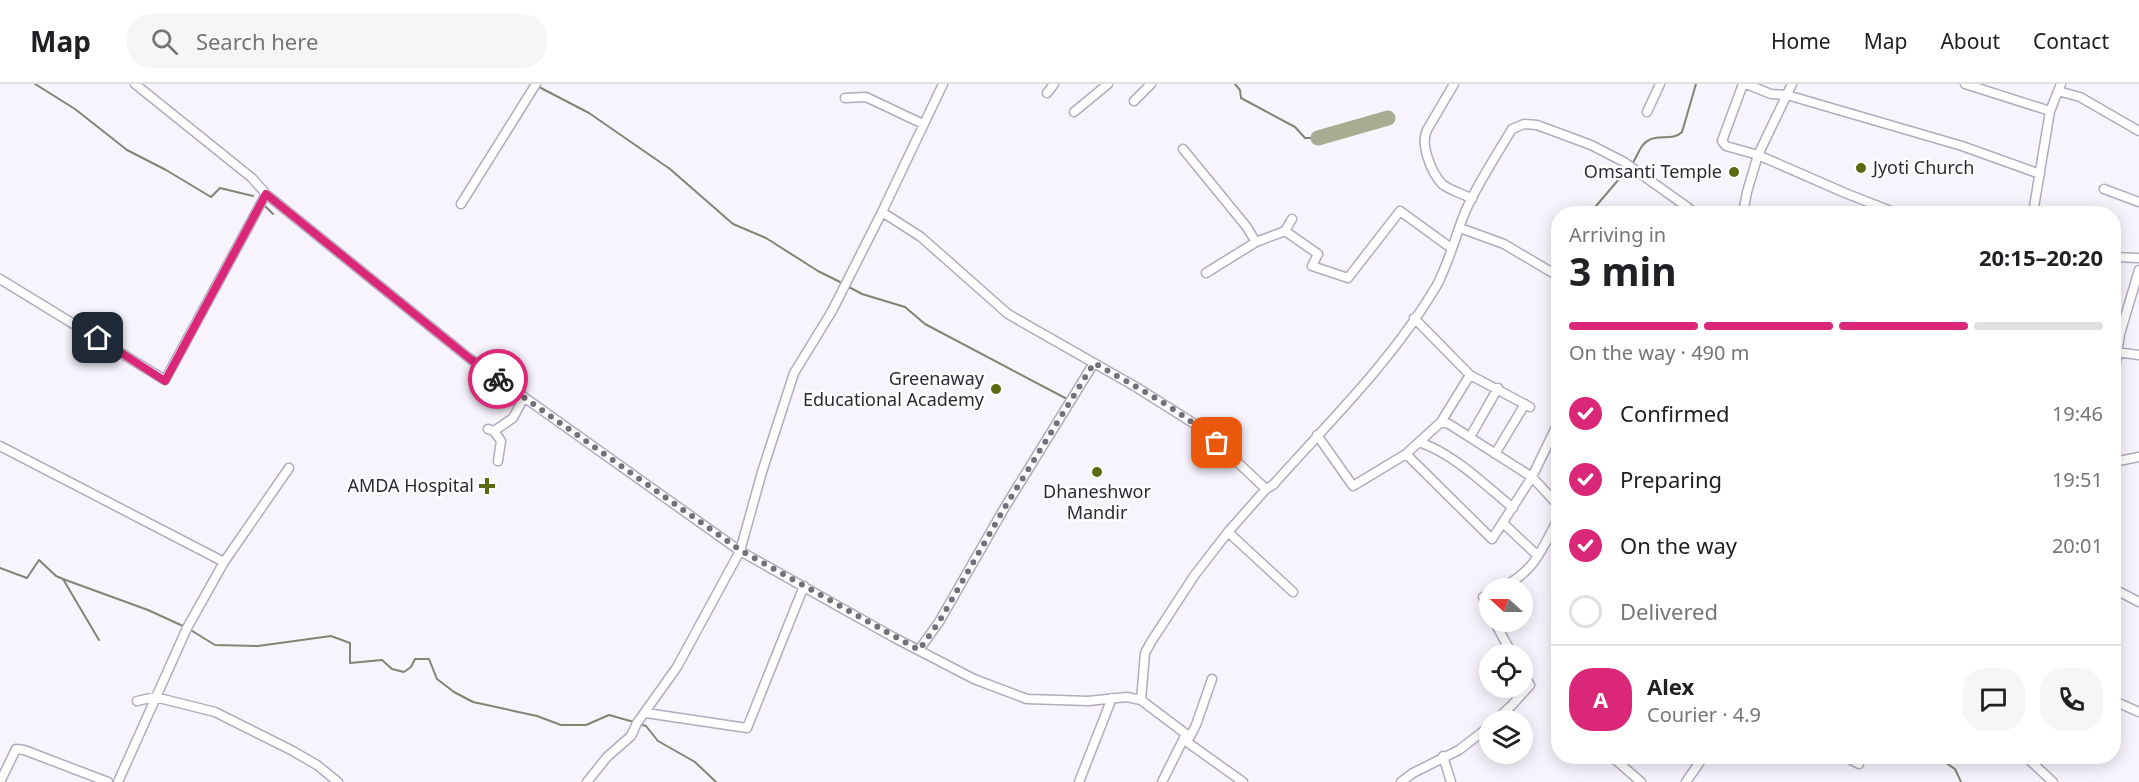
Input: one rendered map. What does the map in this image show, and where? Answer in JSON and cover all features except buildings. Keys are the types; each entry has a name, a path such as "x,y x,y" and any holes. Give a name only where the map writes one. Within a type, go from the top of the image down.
{"street":[{"path":"135,84 252,178 266,194 469,358 740,550 974,679 1027,699 1088,701 1127,697 1141,700 1243,782"},
{"path":"461,204 536,84"},
{"path":"587,782 607,757 631,736 637,723 677,668 740,550 794,373 832,312 943,84"},
{"path":"1047,93 1054,84"},
{"path":"1074,112 1108,84"},
{"path":"1134,101 1151,84"},
{"path":"1454,84 1424,136 1425,147 1432,167 1443,184 1472,199"},
{"path":"1647,112 1660,84"},
{"path":"1878,206 1758,154 1726,146 1722,141 1744,84 1771,94 1787,95 1962,146 2040,174"},
{"path":"1744,206 1758,154 1792,84"},
{"path":"1965,84 2050,111"},
{"path":"2001,95 2005,84"},
{"path":"2034,206 2050,111 2059,87 2139,131"},
{"path":"845,98 866,97 923,124"},
{"path":"1141,700 1144,653 1194,576 1228,532 1266,489 1273,485 1360,390 1414,318 1438,283 1472,199 1512,129 1524,124 1550,129 1591,145 1624,162 1682,206"},
{"path":"1183,149 1246,226 1256,242"},
{"path":"2104,189 2139,202"},
{"path":"0,279 165,381 266,194"},
{"path":"1285,231 1318,254 1312,266 1348,278 1400,211 1451,248"},
{"path":"882,212 921,237 1008,314 1201,428 1266,489"},
{"path":"1206,273 1256,242 1285,231 1292,219"},
{"path":"1460,228 1504,244 1551,272"},
{"path":"2121,257 2139,258"},
{"path":"2121,334 2139,270"},
{"path":"1414,318 1470,375 1528,406 1496,454"},
{"path":"2121,353 2139,355"},
{"path":"919,650 939,622 1000,516 1094,363"},
{"path":"1317,435 1353,486 1406,454 1441,422 1470,375"},
{"path":"1470,437 1498,388"},
{"path":"498,461 501,441 491,430 513,418 524,397"},
{"path":"1441,422 1449,424 1532,477 1551,497"},
{"path":"1419,442 1434,448 1456,463 1513,508"},
{"path":"1406,454 1492,539 1551,444"},
{"path":"0,446 224,561"},
{"path":"2121,461 2139,457"},
{"path":"118,782 187,628 224,561 289,468"},
{"path":"1503,523 1538,556"},
{"path":"1228,532 1293,592"},
{"path":"1519,578 1533,565 1551,532"},
{"path":"646,713 747,728 804,586"},
{"path":"2121,593 2139,602"},
{"path":"1162,782 1196,725 1212,679"},
{"path":"137,700 155,697 225,716 317,765 338,782"},
{"path":"1079,782 1112,698"},
{"path":"1507,710 1518,698"},
{"path":"2121,704 2139,712"},
{"path":"1401,782 1408,775 1459,750 1479,735"},
{"path":"0,782 16,749 108,782"},
{"path":"1443,756 1451,782"},
{"path":"1620,764 1641,782"},
{"path":"1686,782 1698,764"},
{"path":"2034,764 2053,782"}],"waterway":[{"path":"35,84 75,109 127,150 211,197 220,188 253,196"},
{"path":"1235,84 1240,90 1241,98 1295,127 1305,138 1318,138"},
{"path":"1631,165 1643,145 1649,140 1674,136 1682,132 1696,84"},
{"path":"539,87 589,113 670,169 733,224 766,238 818,271 842,283"},
{"path":"1318,138 1388,118"},
{"path":"1596,206 1625,172"},
{"path":"264,205 273,214"},
{"path":"847,286 862,294 905,307 925,324 1067,399"},
{"path":"0,568 27,578 39,560 56,576 63,579 99,640"},
{"path":"63,579 148,610 183,626"},
{"path":"189,629 215,645 258,646 331,636 350,643 350,663 382,660 392,669 404,672 411,667 415,659 429,659 437,679 454,692 473,702 537,716 561,725 586,725 609,715 634,722"},
{"path":"639,724 646,726 658,741 695,762 716,782"},
{"path":"1948,764 1955,769 1961,782"}],"way so far":[{"path":"498,379 740,550 919,650 939,622 1005,507 1094,363 1183,416 1217,443"}],"place":[{"name":"Jyoti Church","path":"1861,168"},
{"name":"Omsanti Temple","path":"1734,172"},
{"name":"Greenaway Educational Academy","path":"996,389"},
{"name":"Dhaneshwor Mandir","path":"1097,472"},
{"name":"AMDA Hospital","path":"487,486"}],"route":[{"path":"98,338 165,381 266,194 498,379"}]}
